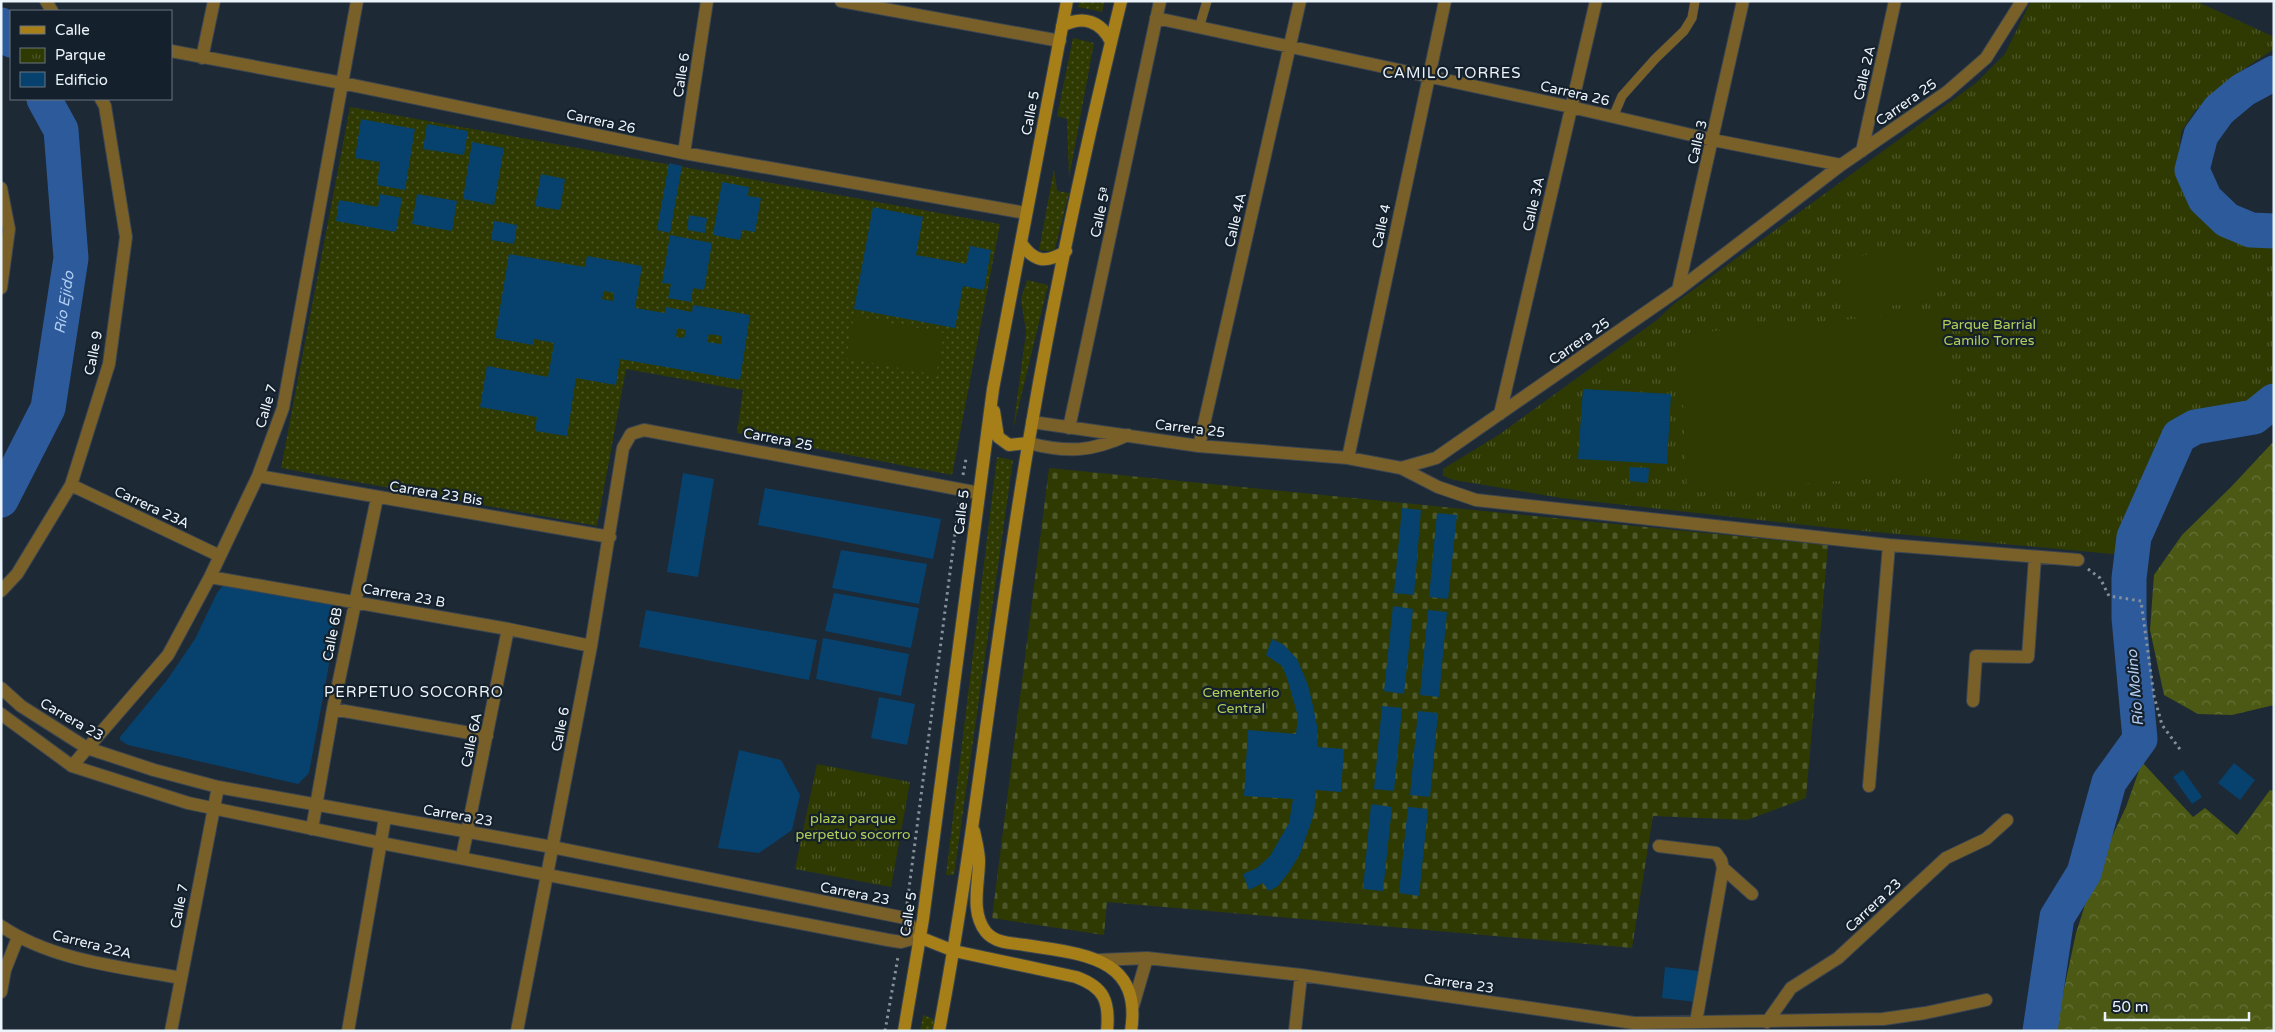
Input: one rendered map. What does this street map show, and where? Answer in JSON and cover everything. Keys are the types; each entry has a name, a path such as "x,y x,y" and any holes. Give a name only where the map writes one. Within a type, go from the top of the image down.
{"main road":[{"name":"Calle 5","path":"904,1031 919,937 992,389 1067,1"},
{"path":"939,1031 954,950 1028,443 1066,251 1121,1"},
{"path":"1062,26 1071,22 1091,21 1103,29 1111,42"},
{"path":"1021,243 1029,254 1041,260 1054,259 1066,251"},
{"path":"992,389 998,438 1009,445 1028,443"},
{"name":"Carrera 23","path":"972,819 979,860 977,915 986,932 1004,942 1086,955 1099,960 1110,966 1121,977 1128,989 1133,1006"},
{"path":"919,937 954,950 1076,977 1089,982 1104,998 1108,1011 1106,1031"},
{"path":"1132,1031 1133,1006"}],"street":[{"path":"202,58 214,1"},
{"name":"Calle 7","path":"72,766 168,655 210,577 258,476 283,408 357,1"},
{"name":"Calle 6","path":"684,153 707,1"},
{"path":"841,1 1060,41"},
{"name":"Calle 5ª","path":"1070,428 1160,1"},
{"name":"Calle 4A","path":"1199,446 1300,1"},
{"name":"Calle 4","path":"1348,458 1445,1"},
{"name":"Calle 3A","path":"1500,414 1596,1"},
{"name":"Calle 3","path":"1678,290 1743,1"},
{"name":"Calle 2A","path":"1862,151 1895,1"},
{"name":"Carrera 25","path":"1032,422 1199,446 1348,458 1401,468 1436,458 1678,290 1841,165 1947,92 1986,58 2022,1"},
{"name":"Carrera 26","path":"1156,18 1571,107 1713,140 1841,165"},
{"name":"Carrera 26","path":"172,52 342,83 684,153 1026,214"},
{"name":"Calle 9","path":"1,591 17,574 71,485 109,364 126,237 105,106 102,100"},
{"path":"1,188 9,229 1,288"},
{"name":"Carrera 25","path":"631,434 644,430 979,493"},
{"name":"Calle 6","path":"517,1031 591,646 624,448 631,434"},
{"path":"1028,443 1055,450 1080,450 1105,446 1128,435"},
{"path":"1401,468 1438,487 1476,500 1888,545 2078,560"},
{"name":"Carrera 23 Bis","path":"258,476 610,537"},
{"name":"Carrera 23A","path":"71,485 220,556"},
{"name":"Calle 6B","path":"312,829 354,602 377,498"},
{"path":"1869,786 1888,545"},
{"path":"1973,701 1976,656 2028,657 2035,557"},
{"name":"Carrera 23 B","path":"210,577 508,629 591,646"},
{"name":"Calle 6A","path":"462,857 508,629"},
{"name":"Carrera 23","path":"1,688 21,706 87,748 154,770 218,787 552,847 905,918 919,937"},
{"path":"333,709 487,736"},
{"path":"1,714 72,766 188,804 888,940 901,942 919,937"},
{"name":"Calle 7","path":"171,1031 218,787"},
{"path":"348,1031 385,818"},
{"name":"Carrera 23","path":"1767,1022 1791,988 1838,958 1946,858 1986,839 2007,820"},
{"path":"1659,846 1716,854 1721,860 1722,868 1696,1022"},
{"path":"1722,868 1752,894"},
{"name":"Carrera 22A","path":"1,926 18,937 59,953 103,964 181,978"},
{"path":"1,992 3,969 18,937"},
{"path":"1133,1006 1148,958"},
{"name":"Carrera 23","path":"1099,960 1148,958 1301,975 1634,1027 1696,1022 1883,1019 1926,1013 1986,1000"},
{"path":"1295,1031 1301,975"}],"lane":[{"path":"1199,28 1207,1"},
{"path":"1613,117 1622,96 1654,59 1684,31 1692,18 1695,1"}],"path":[{"path":"2078,560 2100,578 2109,596 2141,601 2154,696 2162,725 2182,752"}],"green space":[{"path":"1080,1 1105,1 1102,12 1078,7"},
{"name":"Parque Barrial Camilo Torres","path":"2031,1 2196,1 2274,37 2274,49 2229,79 2195,111 2181,132 2178,162 2191,203 2213,227 2248,242 2274,243 2274,386 2239,408 2177,424 2145,488 2123,555 1832,528 1561,498 1454,480 1443,476 1443,469 1500,434 1976,83 2005,54"},
{"path":"1073,38 1094,43 1069,178 1067,119 1057,116"},
{"path":"350,107 1000,224 952,475 737,433 743,390 626,369 597,526 281,468"},
{"path":"1054,169 1057,191 1069,193 1054,252 1039,250"},
{"path":"1930,244 1937,299 1845,312 1842,259"},
{"path":"1027,280 1048,285 1013,430 1026,332 1021,299"},
{"path":"1945,311 1954,472 1687,493 1680,334"},
{"path":"854,316 944,333 936,375 846,358"},
{"path":"2274,441 2274,705 2232,715 2198,714 2164,695 2150,630 2154,575 2182,535"},
{"path":"997,457 1013,460 954,875 946,875"},
{"name":"Cementerio Central","path":"1049,468 1828,545 1806,798 1747,820 1653,816 1632,948 1107,902 1104,935 992,918"},
{"path":"2142,762 2193,817 2205,808 2237,835 2270,790 2274,791 2274,1031 2055,1031 2076,933 2097,868 2126,807"},
{"name":"plaza parque perpetuo socorro","path":"817,764 910,782 891,887 795,869"},
{"path":"923,1015 934,1019 932,1031 920,1031"}],"building":[{"path":"361,119 415,129 405,190 377,185 380,162 355,158"},
{"path":"427,124 468,131 464,155 423,149"},
{"path":"472,142 504,148 494,205 463,199"},
{"path":"669,163 682,166 670,233 657,230"},
{"path":"541,174 565,179 560,210 535,206"},
{"path":"722,182 749,187 748,196 761,198 755,232 742,230 740,240 713,235"},
{"path":"380,194 402,198 396,232 336,221 339,200 378,207"},
{"path":"417,194 457,201 452,231 412,224"},
{"path":"873,207 923,217 916,255 966,264 970,246 991,250 984,290 963,286 955,328 854,309"},
{"path":"689,215 707,218 705,233 687,230"},
{"path":"494,221 517,225 514,244 491,240"},
{"path":"670,235 712,243 704,290 693,288 691,302 668,298 671,284 662,283"},
{"path":"509,254 585,267 587,256 642,266 635,308 665,313 666,307 692,312 693,305 750,315 740,380 620,359 616,385 576,378 567,436 535,431 537,417 480,407 487,366 548,377 554,343 534,339 533,345 495,338","holes":["604,291 614,293 613,301 602,299","677,328 686,330 684,338 676,337","709,334 722,336 721,344 707,342"]},
{"path":"1583,389 1671,394 1667,464 1578,459"},
{"path":"1629,467 1649,468 1648,483 1629,481"},
{"path":"683,473 714,479 698,577 667,572"},
{"path":"765,488 941,519 933,559 758,525"},
{"path":"1402,508 1421,510 1414,595 1394,593"},
{"path":"1437,513 1457,515 1448,599 1429,597"},
{"path":"841,550 927,564 919,604 832,588"},
{"path":"224,584 337,605 336,627 309,773 298,784 128,745 120,740 120,737 167,680 195,639 217,593"},
{"path":"834,593 919,608 911,648 825,631"},
{"path":"1393,606 1413,609 1404,694 1384,691"},
{"path":"646,610 817,640 809,680 639,647"},
{"path":"1428,610 1447,612 1439,697 1420,695"},
{"path":"823,638 909,654 901,696 816,679"},
{"path":"1272,639 1284,645 1297,659 1308,685 1317,726 1317,747 1344,749 1341,792 1316,790 1314,814 1300,854 1289,872 1278,886 1269,891 1263,883 1249,890 1243,874 1257,868 1270,856 1289,823 1293,799 1244,796 1248,730 1296,734 1298,716 1287,678 1282,666 1266,655"},
{"path":"879,697 915,704 907,745 871,738"},
{"path":"1382,706 1402,708 1394,791 1374,789"},
{"path":"1418,711 1438,713 1430,797 1410,795"},
{"path":"739,750 781,760 800,795 792,830 759,853 718,848"},
{"path":"2234,763 2255,780 2240,800 2218,783"},
{"path":"2183,770 2202,797 2192,804 2173,777"},
{"path":"1371,804 1392,807 1383,891 1363,889"},
{"path":"1408,807 1428,809 1419,896 1399,893"},
{"path":"1665,967 1699,971 1696,1002 1662,998"}],"waterway":[{"name":"Río Ejido","path":"1,25 10,38"},
{"name":"Río Molino","path":"2274,73 2243,90 2219,110 2201,135 2192,170 2205,199 2227,220 2251,230 2274,231"},
{"name":"Río Ejido","path":"1,500 48,408 71,258 61,130 45,100"},
{"name":"Río Molino","path":"2040,1031 2057,917 2084,873 2109,782 2140,739 2129,618 2129,578 2134,537 2179,436 2195,427 2254,417 2274,401"}],"district":[{"name":"CAMILO TORRES","path":"1452,73"},
{"name":"PERPETUO SOCORRO","path":"414,692"}]}
